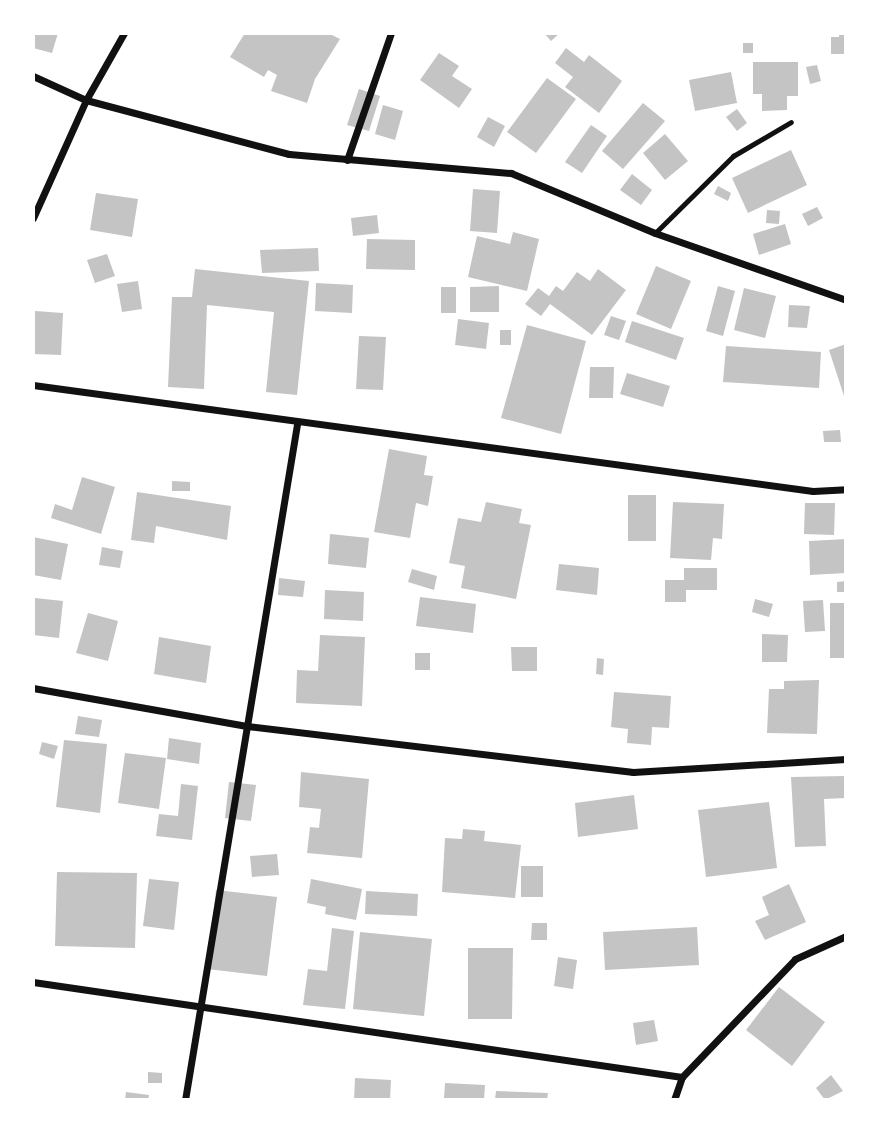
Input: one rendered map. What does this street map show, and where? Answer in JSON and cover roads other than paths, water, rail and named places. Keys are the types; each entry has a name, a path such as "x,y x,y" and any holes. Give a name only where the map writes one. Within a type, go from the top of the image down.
{"street":[{"path":"33,218 86,100 124,33"},
{"path":"347,160 391,33"},
{"path":"33,76 86,100 289,154 511,173 655,233 846,300"},
{"path":"33,385 297,424 813,491 846,489"},
{"path":"185,1100 297,424"},
{"path":"33,688 247,726 633,772 846,759"},
{"path":"674,1100 682,1077 795,959 846,936"},
{"path":"33,982 199,1009 682,1077"}],"lane":[{"path":"655,233 733,156 791,122"}]}
